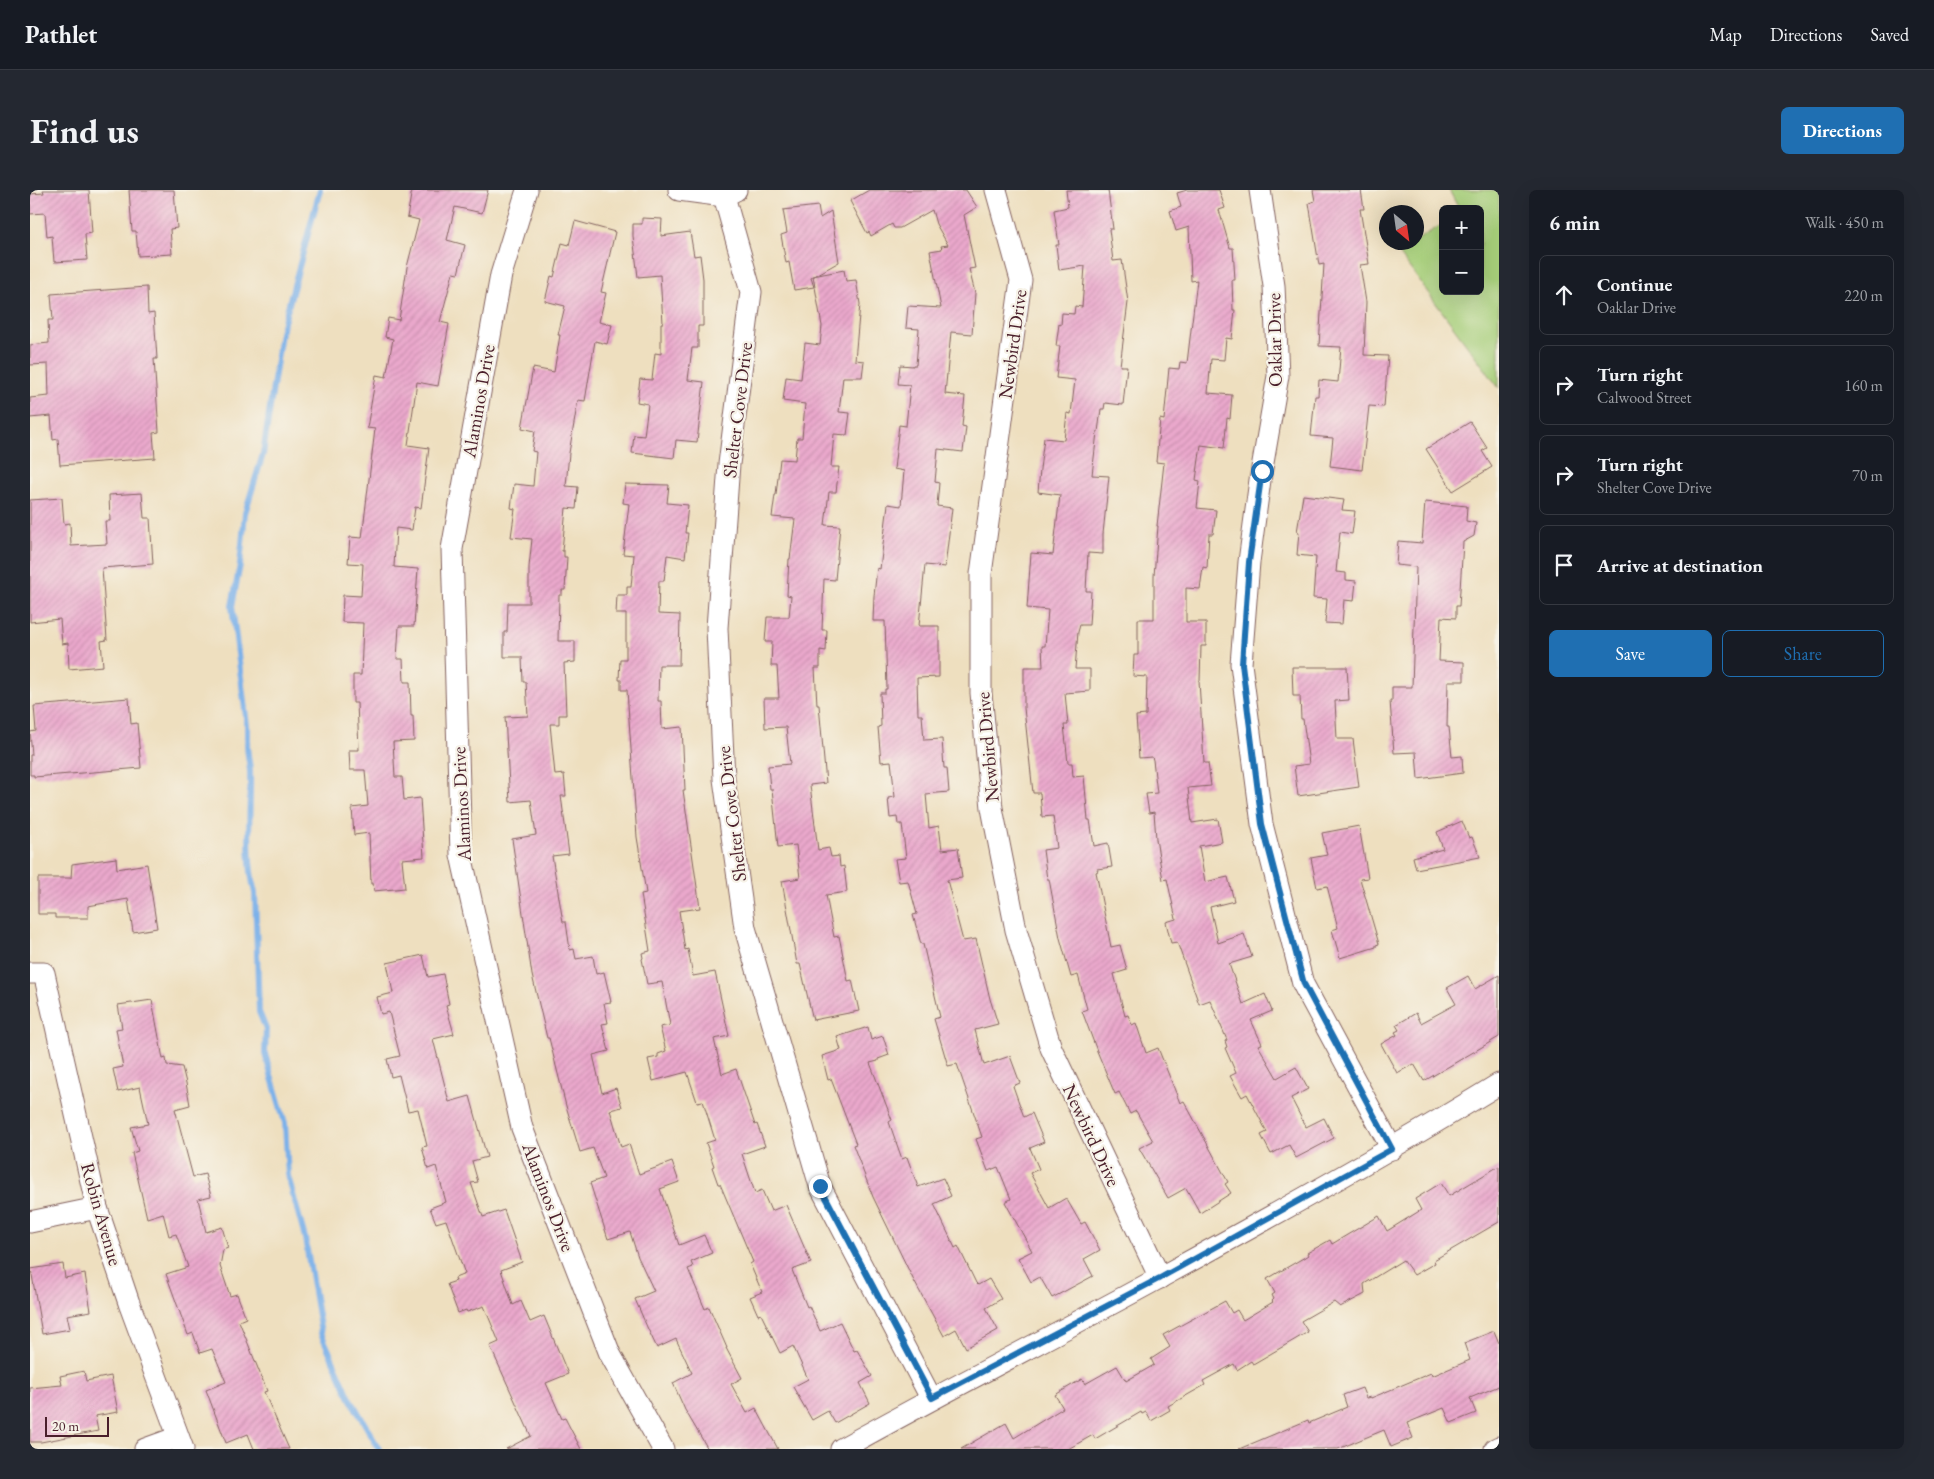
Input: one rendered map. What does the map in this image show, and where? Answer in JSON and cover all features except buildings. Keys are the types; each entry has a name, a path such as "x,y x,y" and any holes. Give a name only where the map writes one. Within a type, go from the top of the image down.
{"street":[{"name":"Alaminos Drive","path":"527,190 501,275 452,549 461,855 522,1128 610,1354 663,1449"},
{"path":"679,190 731,193"},
{"name":"Newbird Drive","path":"996,190 1021,280 981,574 982,693 992,808 1016,930 1052,1048 1160,1278"},
{"name":"Oaklar Drive","path":"1260,190 1274,286 1278,376 1250,552 1242,664 1262,824 1304,984 1392,1149"},
{"name":"Shelter Cove Drive","path":"731,193 751,292 729,464 717,628 724,779 745,928 820,1186 932,1398"},
{"name":"Robin Avenue","path":"37,973 97,1208 180,1443"},
{"path":"841,1449 932,1398 1160,1278 1392,1149 1499,1084"},
{"path":"30,1222 97,1208"},
{"path":"145,1449 180,1443"}],"green space":[{"path":"1449,190 1499,190 1499,388 1397,251 1424,250 1424,236 1439,226 1439,295 1484,295 1484,205 1457,205"}],"waterway":[{"path":"320,190 281,333 263,454 245,513 240,565 232,606 248,733 247,748 250,771 249,848 255,893 259,1012 266,1029 265,1054 285,1123 288,1176 305,1238 321,1333 350,1398 379,1449"}],"route":[{"path":"820,1186 932,1398 1160,1278 1392,1149 1304,984 1262,824 1242,664 1249,562 1262,471"}]}
